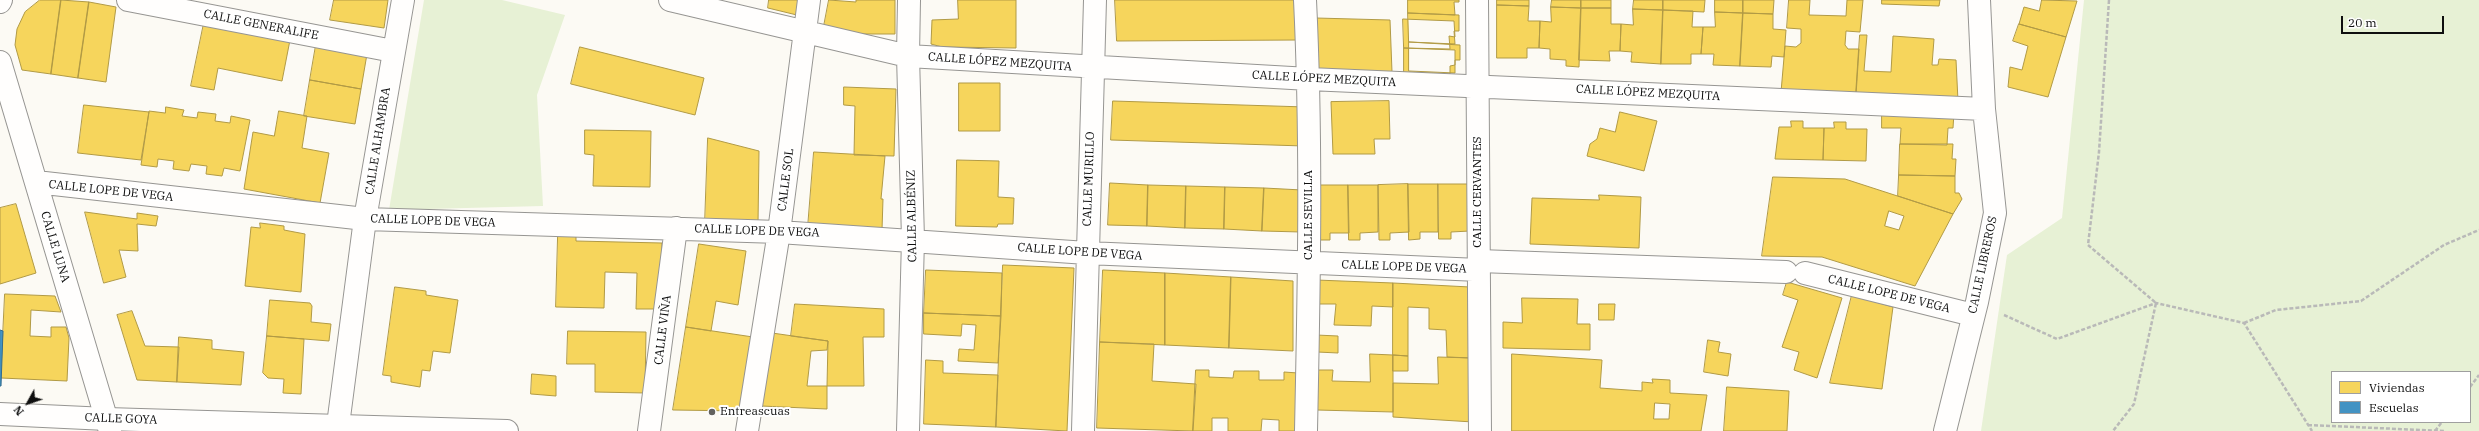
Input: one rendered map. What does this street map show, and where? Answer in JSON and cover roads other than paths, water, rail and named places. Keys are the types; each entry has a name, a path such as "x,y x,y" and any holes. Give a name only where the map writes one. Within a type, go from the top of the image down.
{"street":[{"name":"CALLE GENERALIFE","path":"128,0 393,51"},
{"name":"CALLE ALHAMBRA","path":"338,424 365,219 403,0"},
{"name":"CALLE LÓPEZ MEZQUITA","path":"670,0 805,33 908,56 1092,68 1309,79 1478,85 1984,109"},
{"name":"CALLE SOL","path":"747,431 779,232 809,0"},
{"name":"CALLE ALBÉNIZ","path":"908,431 913,239 908,56 909,0"},
{"name":"CALLE MURILLO","path":"1084,431 1087,253 1095,0"},
{"name":"CALLE SEVILLA","path":"1305,0 1309,79 1309,264 1306,431"},
{"name":"CALLE CERVANTES","path":"1477,0 1480,431"},
{"name":"CALLE LIBREROS","path":"1945,431 1975,309 1995,213 1984,109 1979,0"},
{"name":"CALLE LUNA","path":"0,62 108,425"},
{"name":"CALLE LOPE DE VEGA","path":"36,182 365,219 779,232 913,239 1087,253 1309,264 1795,272 1975,309"},
{"name":"CALLE VIÑA","path":"649,431 676,228"},
{"name":"CALLE GOYA","path":"0,414 108,425 338,424 507,431"}],"place":[{"name":"Entreascuas","path":"712,412"}]}
